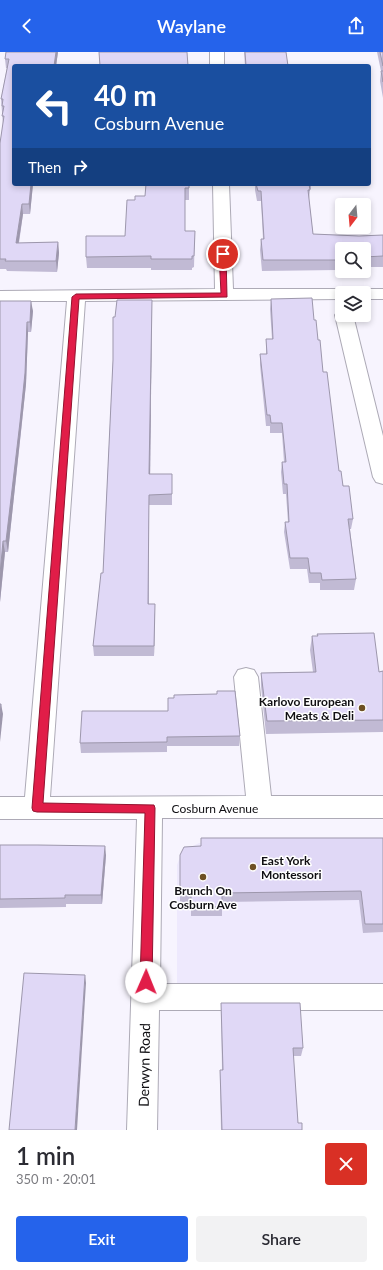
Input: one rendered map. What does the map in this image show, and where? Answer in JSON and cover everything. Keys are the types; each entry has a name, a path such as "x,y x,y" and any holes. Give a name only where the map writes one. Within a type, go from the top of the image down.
{"street":[{"path":"217,52 218,64"},
{"path":"221,186 224,295"},
{"path":"371,294 383,294"},
{"path":"0,296 76,297 224,295 335,298"},
{"path":"37,808 76,297"},
{"path":"346,322 383,477"},
{"path":"246,677 260,808"},
{"name":"Cosburn Avenue","path":"0,808 383,807"},
{"name":"Derwyn Road","path":"142,1130 150,808"},
{"path":"146,997 383,997"}],"shaded area":[{"path":"383,842 383,1005 177,1005 177,865 181,854 189,848 199,843"}],"building":[{"path":"6,52 56,52 54,64 12,64 12,186 31,186 29,204 22,204 16,243 58,242 56,261 5,261 6,259 0,259 0,143 4,116 2,116 4,106 2,106 3,99 1,99 9,59 5,59"},
{"path":"99,52 187,52 188,64 100,64"},
{"path":"245,52 286,52 288,64 246,64"},
{"path":"380,52 383,52 383,66"},
{"path":"381,71 383,71 383,82"},
{"path":"146,186 189,186 189,188 185,188 185,231 195,231 194,256 192,256 192,259 151,259 151,256 86,257 86,236 125,236 127,200 135,200 135,196 145,196"},
{"path":"257,186 309,186 310,190 308,190 313,234 359,236 383,235 383,256 371,257 371,242 335,242 335,260 263,260 261,239 264,239 261,191 258,191"},
{"path":"312,298 314,320 316,320 318,340 320,340 323,372 327,372 339,471 341,471 343,486 349,486 353,519 348,519 356,579 322,580 321,573 310,573 308,558 290,558 285,522 289,522 287,484 284,484 282,462 286,462 282,423 271,423 270,415 267,415 260,354 267,354 266,339 273,339 271,299"},
{"path":"117,300 152,300 149,474 172,474 172,494 149,495 148,604 155,604 154,646 93,646 101,573 103,573 113,360 113,317 115,317"},
{"path":"0,301 31,301 30,322 27,322 25,373 20,422 6,541 3,541 0,574"},
{"path":"374,633 379,672 383,671 383,720 267,721 261,673 316,672 312,636 318,636 317,634"},
{"path":"217,691 235,691 240,736 167,737 167,742 80,743 82,711 168,711 168,698 174,698 174,695 217,694"},
{"path":"201,838 383,838 383,924 365,924 361,891 222,893 222,907 191,907 191,893 180,894 180,855 184,847 201,846"},
{"path":"0,845 105,846 101,895 65,895 65,898 0,899"},
{"path":"24,973 85,975 75,1130 9,1130"},
{"path":"221,1003 300,1003 303,1048 293,1048 298,1123 302,1123 302,1130 222,1130 220,1070 223,1070"}],"place":[{"name":"Karlovo European Meats & Deli","path":"362,708"},
{"name":"East York Montessori","path":"253,867"},
{"name":"Brunch On Cosburn Ave","path":"203,877"}],"route":[{"path":"146,982 150,808 37,808 38,778 76,297 224,295 223,254"}]}
